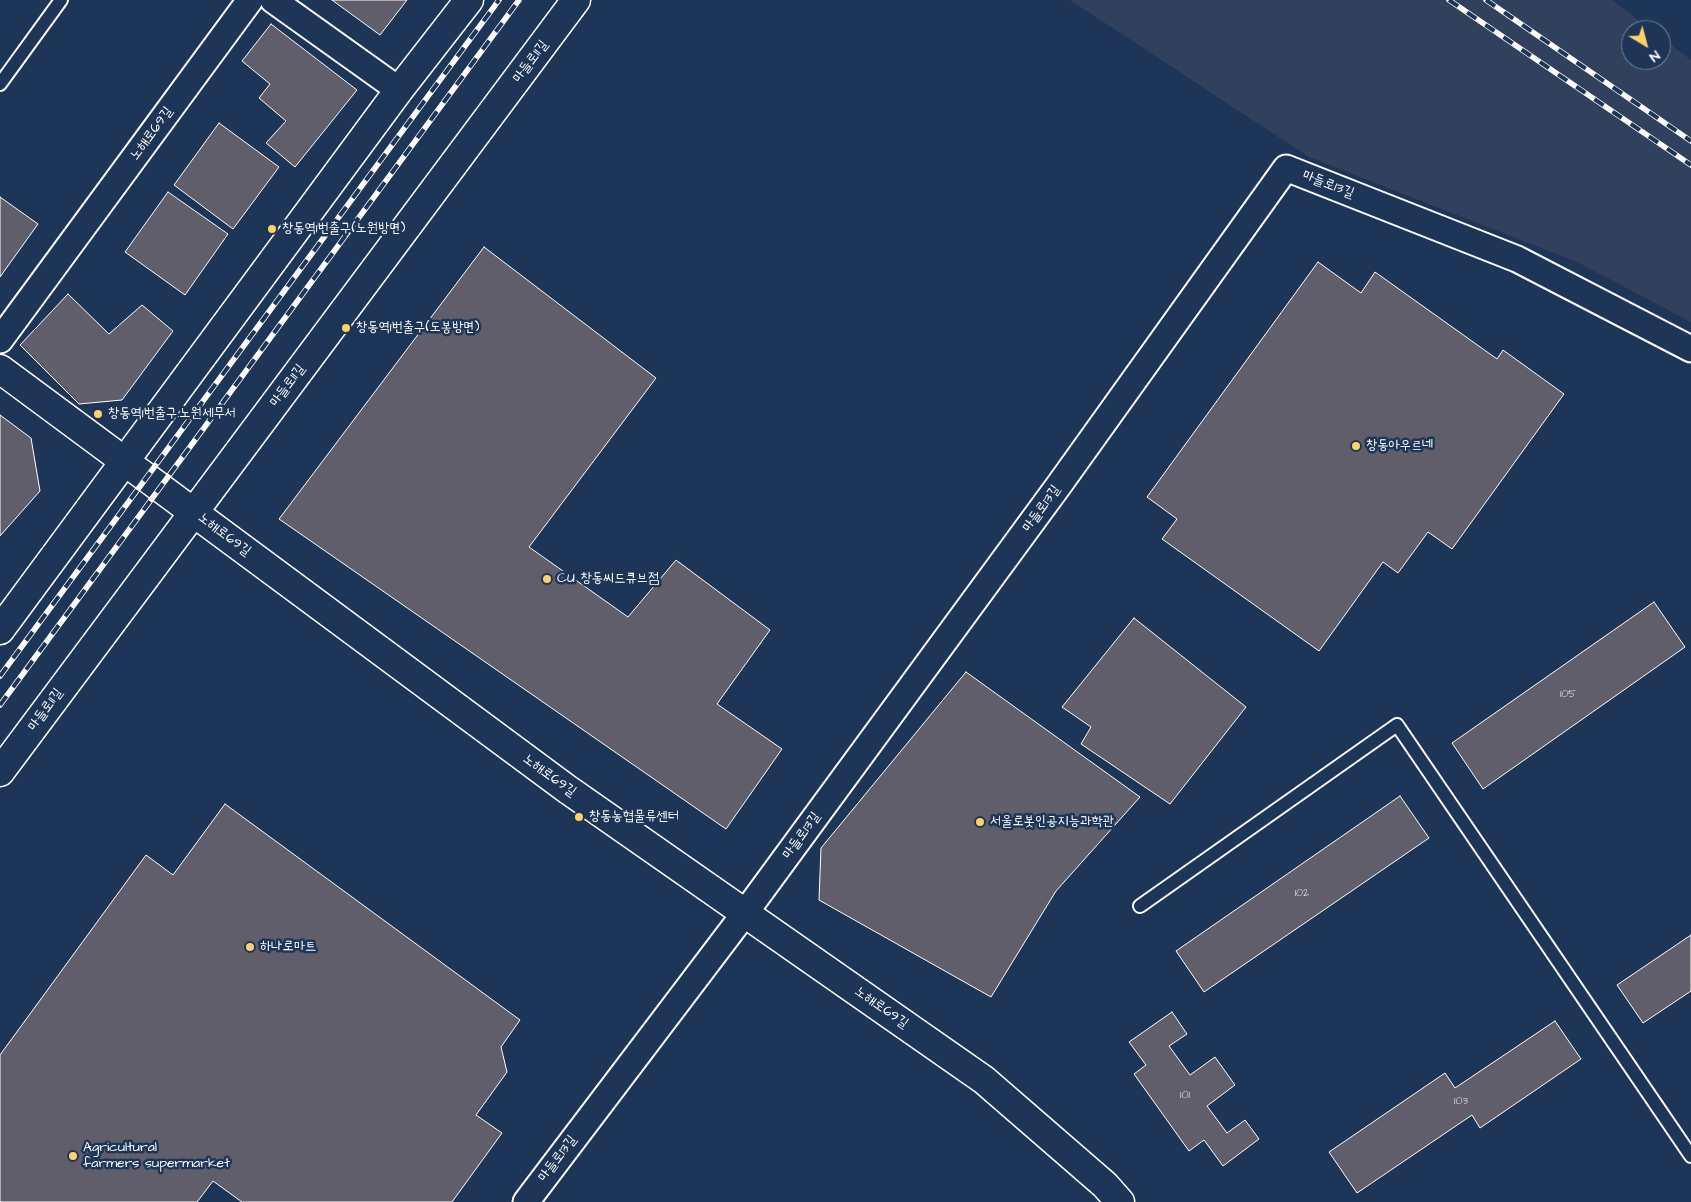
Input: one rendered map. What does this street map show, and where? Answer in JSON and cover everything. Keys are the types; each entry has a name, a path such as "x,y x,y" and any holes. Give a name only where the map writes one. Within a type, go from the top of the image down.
{"main road":[{"path":"0,630 123,461 399,90 469,0"},
{"name":"마들로11길","path":"0,772 192,512 406,231 576,0"},
{"name":"노해로69길","path":"0,369 567,789 984,1080 1105,1185 1120,1202"}],"street":[{"name":"노해로69길","path":"0,340 250,0"},
{"path":"273,0 399,90"},
{"name":"마들로13길","path":"526,1202 744,913 1060,485 1286,168 1517,259 1691,349"}],"lane":[{"path":"0,84 61,0"},
{"path":"1140,906 1397,725 1691,1156"}],"shaded area":[{"path":"1070,0 1612,0 1638,20 1621,20 1621,70 1671,70 1671,45 1691,60 1691,322 1577,262 1309,157"}],"building":[{"path":"332,0 407,0 380,35"},
{"path":"271,24 357,90 295,167 266,143 286,121 259,98 270,84 242,61"},
{"path":"219,123 279,167 233,229 174,185"},
{"path":"168,192 228,234 185,295 125,252"},
{"path":"0,197 38,224 0,277"},
{"path":"484,247 656,378 529,547 628,617 676,560 770,630 717,704 782,749 726,829 279,519"},
{"name":"창동아우르네","path":"1318,262 1361,293 1375,272 1497,359 1503,350 1564,394 1452,549 1428,532 1398,573 1383,562 1319,651 1162,539 1177,519 1147,497"},
{"path":"68,294 109,334 142,305 173,331 122,400 79,404 20,345"},
{"path":"0,415 31,438 40,491 0,536"},
{"path":"1654,602 1685,647 1483,789 1452,743"},
{"path":"1134,618 1246,707 1170,804 1081,744 1091,727 1062,707"},
{"name":"서울로봇인공지능과학관","path":"966,672 1140,797 1056,891 991,997 819,900 821,848"},
{"path":"1400,796 1429,838 1204,992 1176,951"},
{"name":"하나로마트","path":"225,804 520,1020 501,1047 507,1072 476,1115 502,1133 452,1202 242,1202 213,1181 197,1202 0,1202 0,1055 146,855 173,875"},
{"path":"1691,935 1691,991 1643,1023 1617,985"},
{"path":"1172,1012 1187,1034 1169,1046 1190,1075 1215,1057 1235,1085 1207,1106 1227,1133 1245,1120 1259,1139 1223,1166 1204,1140 1189,1151 1134,1074 1146,1065 1129,1042"},
{"path":"1555,1021 1581,1059 1480,1128 1472,1115 1357,1193 1329,1152 1445,1073 1455,1088"}],"railway":[{"path":"0,676 499,0"},
{"path":"0,705 519,0"},
{"path":"1449,0 1691,165"},
{"path":"1486,0 1691,141"}],"place":[{"name":"창동역1번출구(노원방면)","path":"272,229"},
{"name":"창동역1번출구(도봉방면)","path":"346,328"},
{"name":"창동역1번출구.노원세무서","path":"98,414"},
{"name":"창동아우르네","path":"1356,446"},
{"name":"CU 창동씨드큐브점","path":"547,579"},
{"name":"창동농협물류센터","path":"579,817"},
{"name":"서울로봇인공지능과학관","path":"980,822"},
{"name":"하나로마트","path":"250,947"},
{"name":"Agricultural farmers supermarket","path":"73,1156"}]}
